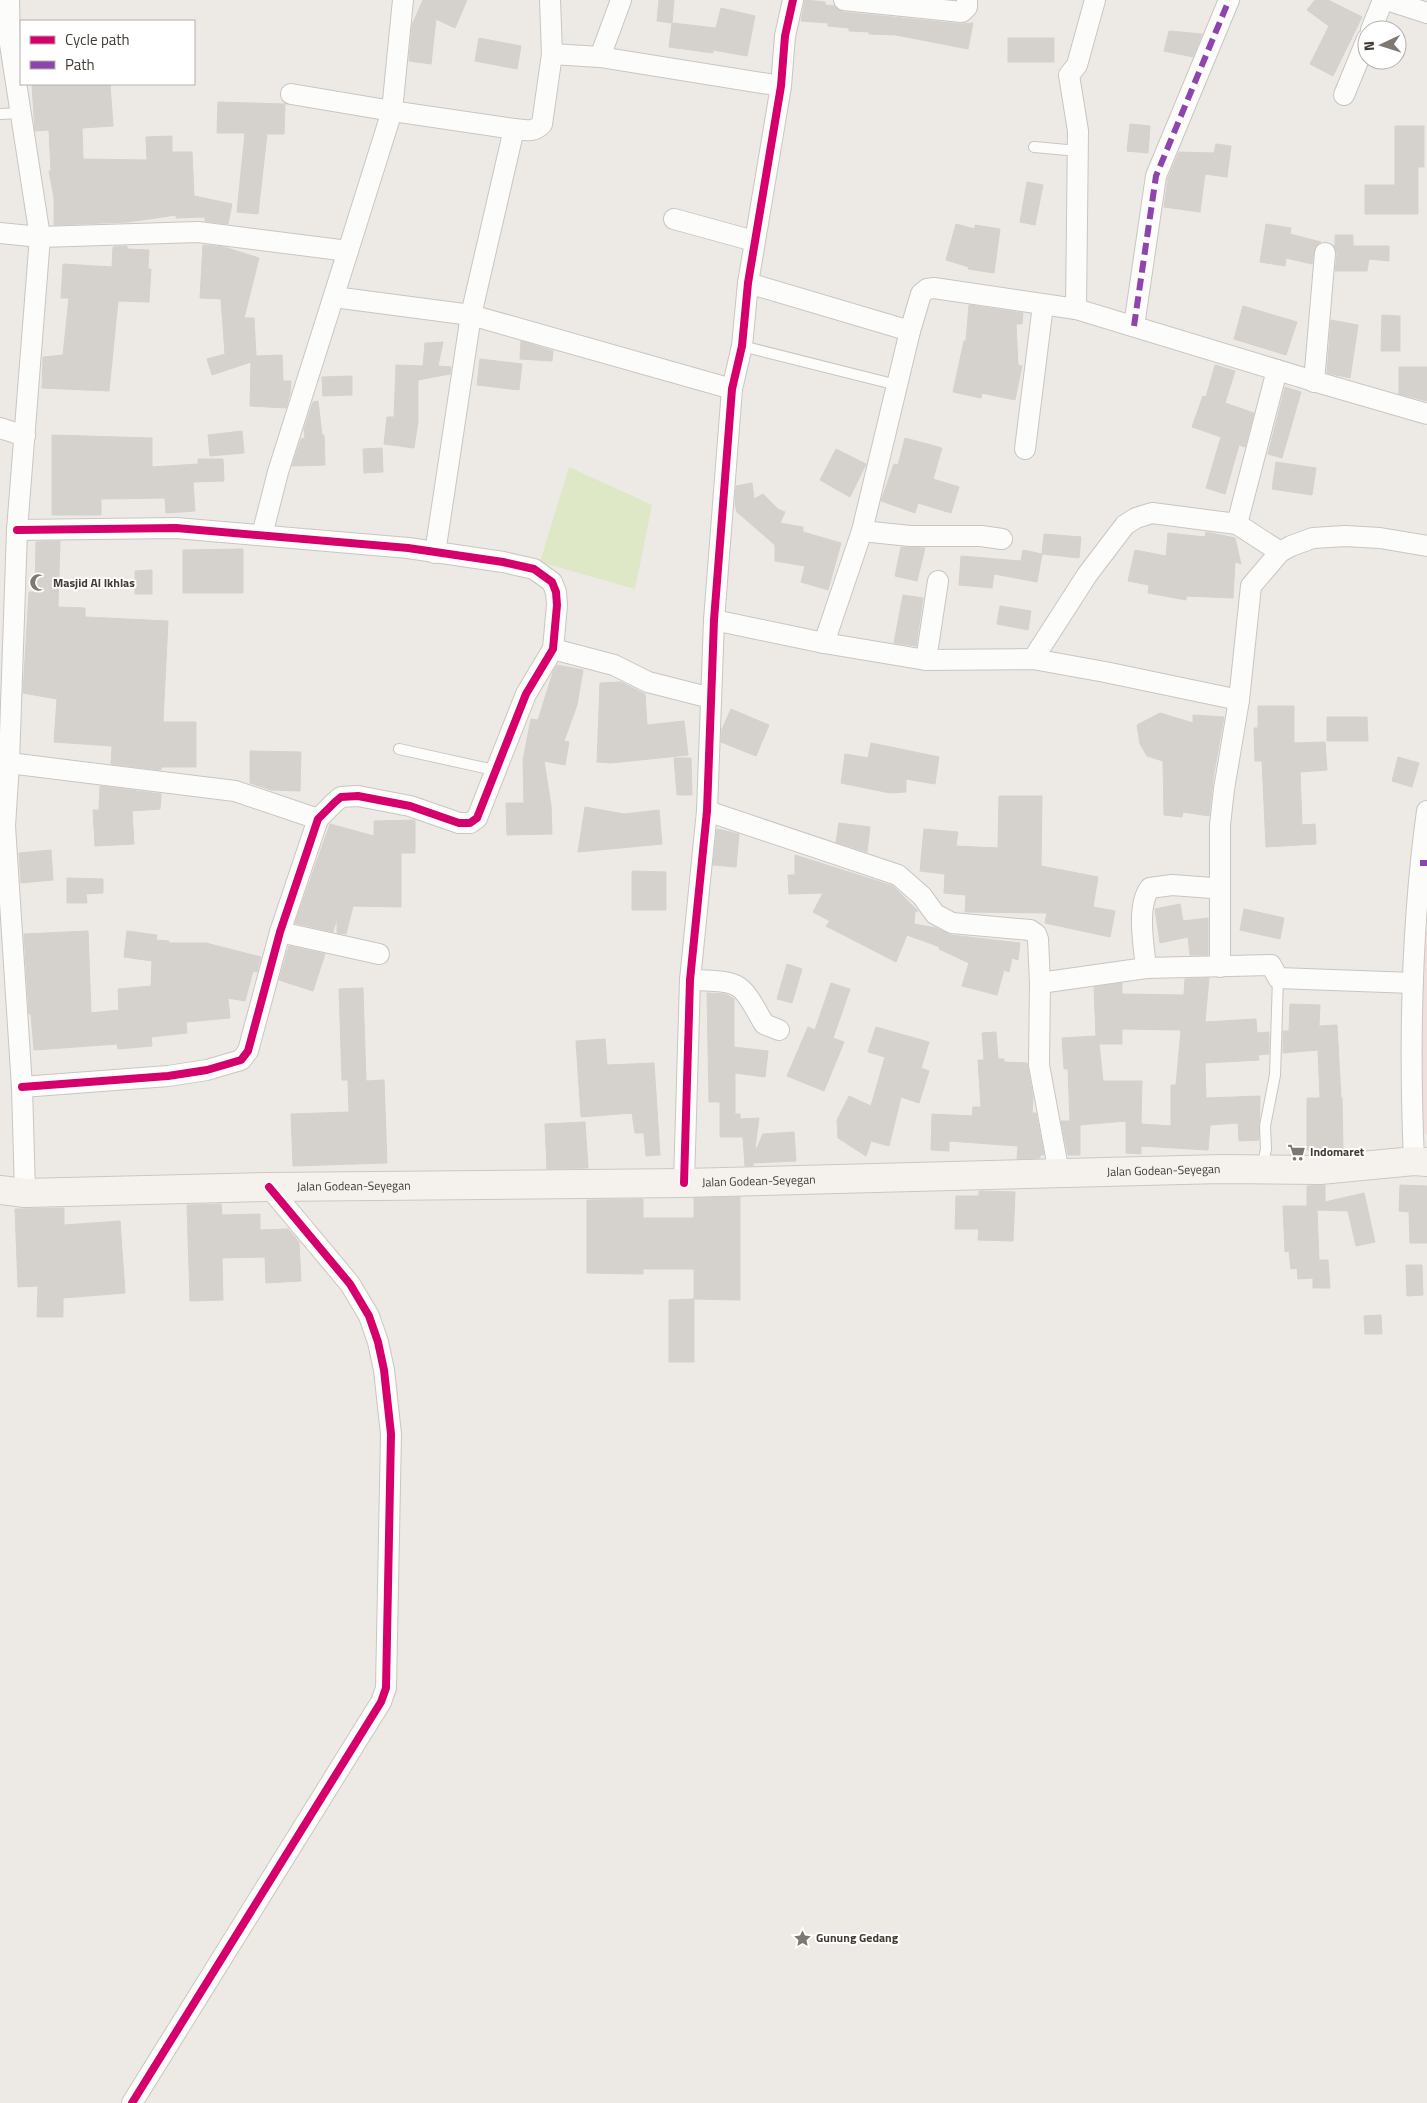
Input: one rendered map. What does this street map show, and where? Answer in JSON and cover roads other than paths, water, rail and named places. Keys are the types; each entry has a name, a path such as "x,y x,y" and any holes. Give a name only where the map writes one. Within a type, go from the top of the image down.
{"main road":[{"name":"Jalan Godean-Seyegan","path":"12,1191 684,1183 1059,1173 1320,1170 1421,1162"}],"street":[{"path":"9,0 10,44 40,237 6,684 10,763 2,827 22,1088 12,1191"},
{"path":"262,535 278,472 392,111 403,0"},
{"path":"291,94 514,129 529,131 536,129 542,124 552,54 550,0"},
{"path":"600,57 621,0"},
{"path":"684,1183 690,980 707,811 714,620 732,389 742,346 754,241 781,86 785,36 793,0"},
{"path":"844,0 890,3 962,12 967,8 967,0"},
{"path":"1076,309 1078,131 1069,75 1077,65 1095,0"},
{"path":"1134,326 1156,176 1229,0"},
{"path":"1375,20 1383,0"},
{"path":"1387,0 1427,14"},
{"path":"552,54 600,57 781,86"},
{"path":"1344,95 1357,63"},
{"path":"436,552 471,315 514,129"},
{"path":"674,219 754,241"},
{"path":"0,233 40,237 198,232 348,251"},
{"path":"1314,382 1325,253"},
{"path":"748,283 910,331"},
{"path":"824,643 862,531 910,331 921,294 927,289 934,288 1042,306 1076,309 1314,382 1427,414"},
{"path":"334,296 471,315 732,389"},
{"path":"1025,449 1042,306"},
{"path":"1238,524 1277,370"},
{"path":"0,428 25,436"},
{"path":"1033,659 1087,575 1125,525 1136,518 1152,513 1238,524 1280,552"},
{"path":"17,530 176,528 408,548 534,569 552,582 556,592 557,605 553,649 526,694 494,770 477,818 470,823 459,823 410,806 352,796 338,800 318,819 280,932 248,1051 241,1060 207,1070 168,1076 22,1088"},
{"path":"862,531 910,536 981,536 1002,539"},
{"path":"1220,967 1220,825 1239,700 1251,586 1280,552 1313,538 1345,536 1380,538 1427,546"},
{"path":"926,660 938,581"},
{"path":"714,620 824,643 926,660 1033,659 1239,700"},
{"path":"553,649 614,665 648,682 711,698"},
{"path":"10,763 235,791 318,819"},
{"path":"707,811 898,875 922,896 935,914 952,923 1030,930 1036,934 1038,939 1040,983 1040,1065 1059,1173"},
{"path":"1421,1162 1411,1092 1413,983 1427,811"},
{"path":"1146,968 1142,912 1145,894 1150,888 1172,885 1212,888 1220,884"},
{"path":"280,932 379,954"},
{"path":"1040,983 1146,968 1271,965 1278,978 1413,983"},
{"path":"690,980 725,981 736,984 748,997 764,1024 779,1030"},
{"path":"132,2103 381,1702 386,1688 391,1434 389,1400 378,1342 369,1316 350,1284 270,1187"}],"lane":[{"path":"0,114 21,113"},
{"path":"1034,147 1078,151"},
{"path":"742,346 897,385"},
{"path":"400,749 494,770"},
{"path":"1262,1170 1266,1149 1265,1126 1275,1075 1278,978"}],"place":[{"name":"Masjid Al Ikhlas","path":"39,583"},
{"name":"Indomaret","path":"1296,1152"},
{"name":"Gunung Gedang","path":"802,1938"}]}
